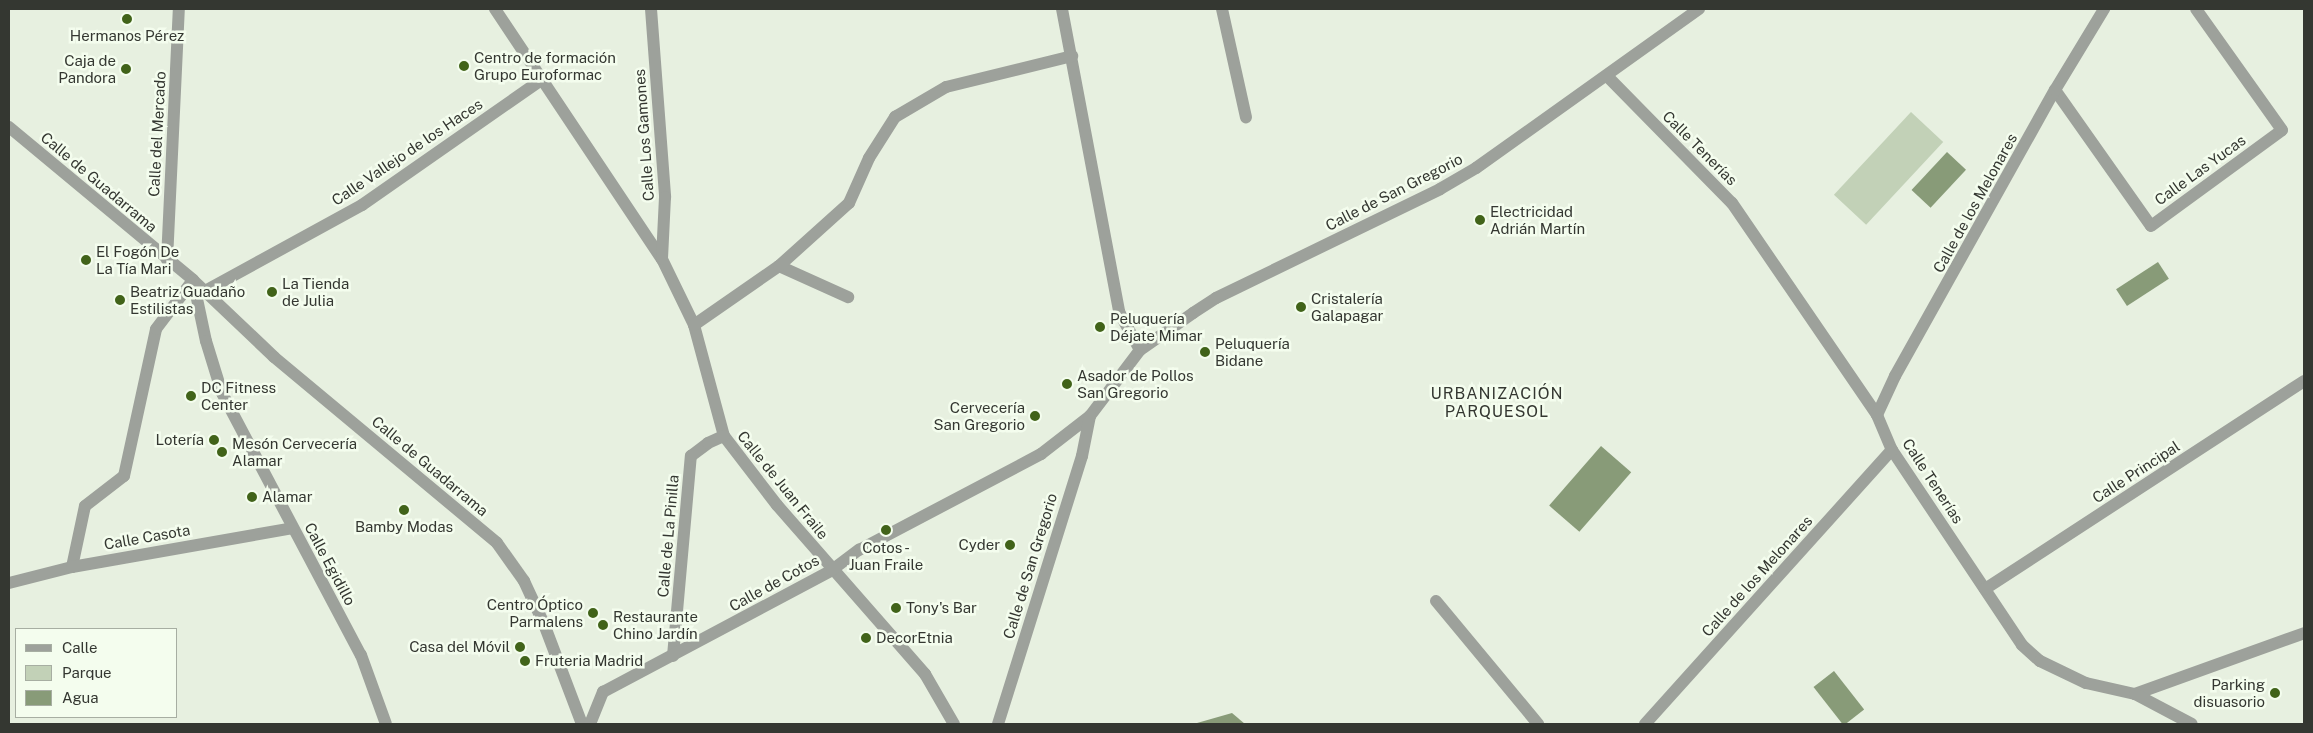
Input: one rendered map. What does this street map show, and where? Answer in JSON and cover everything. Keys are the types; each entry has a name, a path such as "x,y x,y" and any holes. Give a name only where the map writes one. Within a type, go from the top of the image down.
{"street":[{"name":"Calle del Mercado","path":"166,260 180,9"},
{"name":"Calle de Juan Fraile","path":"495,9 544,78 662,259 694,325 724,436 832,570 925,674 954,724"},
{"name":"Calle Los Gamones","path":"651,9 665,197 662,259"},
{"path":"1062,9 1119,312 1140,350"},
{"path":"1222,9 1246,117"},
{"name":"Calle de San Gregorio","path":"1041,454 1090,416 1140,350 1216,298 1447,185 1607,76 1699,9"},
{"name":"Calle de los Melonares","path":"1877,415 2055,90 2104,9"},
{"name":"Calle Las Yucas","path":"2055,90 2152,226 2282,130 2196,9"},
{"path":"694,325 779,266 849,202 869,158 895,117 946,87 1072,56"},
{"name":"Calle Tenerías","path":"1607,76 1732,203 1877,415 1892,450 2022,645 2040,661 2086,684 2135,694 2192,724"},
{"name":"Calle Vallejo de los Haces","path":"206,291 362,205 544,78"},
{"name":"Calle de Guadarrama","path":"9,127 166,260 206,291 274,357 497,543 524,581 544,624 582,724"},
{"path":"779,266 848,297"},
{"path":"72,567 85,506 124,476 156,328 193,280"},
{"name":"Calle Egidillo","path":"193,280 222,393 361,655 386,724"},
{"name":"Calle Principal","path":"1985,589 2304,382"},
{"name":"Calle de San Gregorio","path":"998,724 1082,456 1090,416"},
{"name":"Calle de La Pinilla","path":"674,656 691,456 708,443 724,436"},
{"name":"Calle de los Melonares","path":"1646,724 1892,450"},
{"name":"Calle de Cotos","path":"590,724 603,692 674,656 832,570 859,550 1041,454"},
{"name":"Calle Casota","path":"9,583 72,567 293,528"},
{"path":"1436,601 1538,724"},
{"path":"2135,694 2304,633"}],"green space":[{"path":"1911,112 1943,142 1866,225 1834,195"}],"water":[{"path":"1947,152 1966,170 1931,208 1912,190"},
{"path":"2158,262 2169,279 2127,306 2116,289"},
{"path":"1601,446 1631,472 1579,532 1549,506"},
{"path":"1834,671 1864,710 1846,724 1842,724 1814,687"},
{"path":"1232,713 1245,724 1197,724 1197,723"}],"place":[{"name":"Hermanos Pérez","path":"127,19"},
{"name":"Centro de formación Grupo Euroformac","path":"464,66"},
{"name":"Caja de Pandora","path":"126,69"},
{"name":"Electricidad Adrián Martín","path":"1480,220"},
{"name":"El Fogón De La Tía Mari","path":"86,260"},
{"name":"La Tienda de Julia","path":"272,292"},
{"name":"Beatriz Guadaño Estilistas","path":"120,300"},
{"name":"Cristalería Galapagar","path":"1301,307"},
{"name":"Peluquería Déjate Mimar","path":"1100,327"},
{"name":"Peluquería Bidane","path":"1205,352"},
{"name":"Asador de Pollos San Gregorio","path":"1067,384"},
{"name":"DC Fitness Center","path":"191,396"},
{"name":"Cervecería San Gregorio","path":"1035,416"},
{"name":"Lotería","path":"214,440"},
{"name":"Mesón Cervecería Alamar","path":"222,452"},
{"name":"Alamar","path":"252,497"},
{"name":"Bamby Modas","path":"404,510"},
{"name":"Cotos - Juan Fraile","path":"886,530"},
{"name":"Cyder","path":"1010,545"},
{"name":"Tony's Bar","path":"896,608"},
{"name":"Centro Óptico Parmalens","path":"593,613"},
{"name":"Restaurante Chino Jardín","path":"603,625"},
{"name":"DecorEtnia","path":"866,638"},
{"name":"Casa del Móvil","path":"520,647"},
{"name":"Fruteria Madrid","path":"525,661"},
{"name":"Parking disuasorio","path":"2275,693"}],"district":[{"name":"URBANIZACIÓN PARQUESOL","path":"1497,403"}]}
